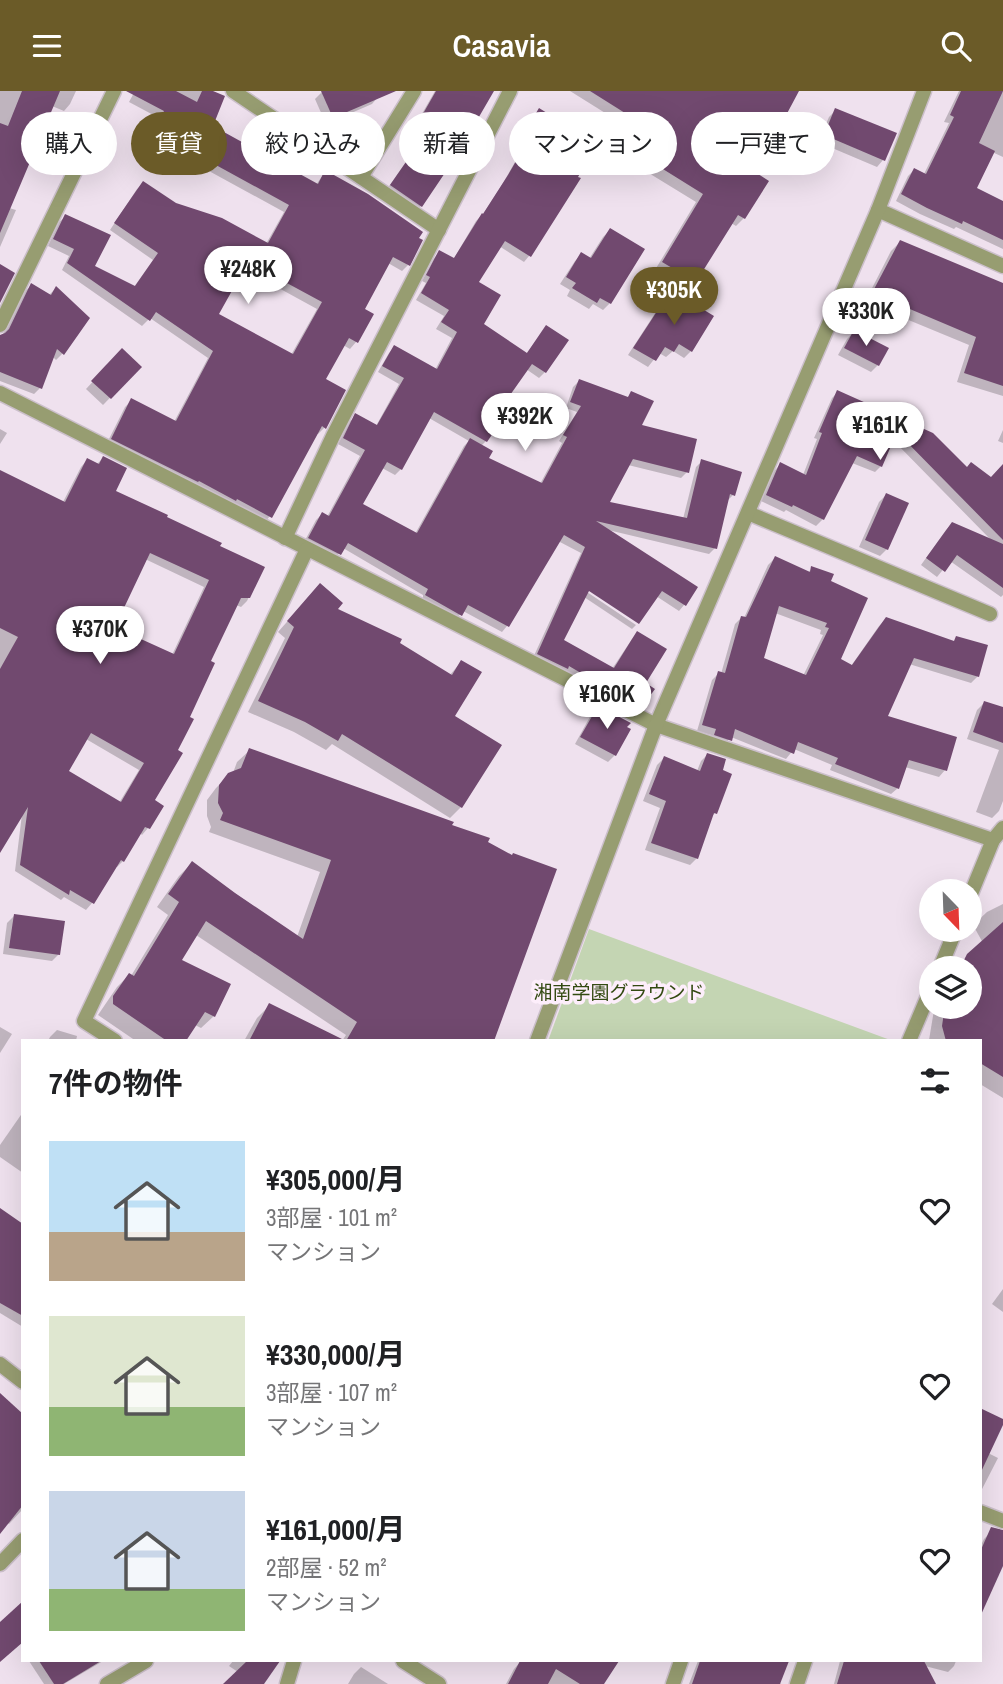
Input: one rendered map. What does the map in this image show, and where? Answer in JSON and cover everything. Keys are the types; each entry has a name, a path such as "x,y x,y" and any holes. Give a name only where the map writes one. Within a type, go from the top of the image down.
{"street":[{"path":"0,325 114,91"},
{"path":"233,91 439,230"},
{"path":"360,177 414,91"},
{"path":"285,538 333,436 510,91"},
{"path":"538,1039 656,725 878,210 925,91"},
{"path":"878,210 1003,266"},
{"path":"0,393 656,725 993,840"},
{"path":"748,513 990,614"},
{"path":"112,1039 84,1021 307,549"},
{"path":"977,879 993,840 1003,828"},
{"path":"910,1039 919,1017"},
{"path":"0,1364 21,1380"},
{"path":"982,1513 1003,1521"},
{"path":"0,1565 21,1542"},
{"path":"107,1684 144,1662"},
{"path":"287,1684 294,1662"},
{"path":"405,1662 439,1684"},
{"path":"673,1684 681,1662"},
{"path":"797,1684 805,1662"}],"green space":[{"name":"湘南学園グラウンド","path":"589,929 888,1039 549,1039"}],"building":[{"path":"22,91 60,91 51,112 21,112 21,175 25,175 0,233 0,123 8,126"},
{"path":"126,91 176,91 197,102 202,91 213,91 225,96 219,112 163,112"},
{"path":"321,91 396,91 347,112 330,112"},
{"path":"436,91 494,91 482,112 424,112"},
{"path":"590,91 799,91 788,112 691,112 691,175 760,175 769,181 745,219 738,215 696,282 662,262 703,194 672,175 677,175 677,112 623,112"},
{"path":"961,91 1003,91 979,143 995,151 977,188 1003,201 1003,240 963,221 962,224 901,194 914,168 926,174 954,117 950,115"},
{"path":"835,108 897,133 885,161 835,140"},
{"path":"227,134 241,141 241,175 302,175 318,184 322,175 334,175 368,194 423,232 419,238 423,240 410,266 393,257 365,309 374,314 358,343 349,338 326,379 346,390 326,429 322,426 272,518 111,439 131,398 176,421 213,351 156,312 150,321 67,263 74,249 53,239 65,214 111,235 95,266 135,286 158,253 114,223 143,181 176,203 222,218 268,243 289,205 227,171","holes":["248,262 322,302 293,354 219,314"]},
{"path":"399,172 399,175 444,175 422,207 390,185"},
{"path":"508,175 579,175 581,178 531,257 505,241 479,282 501,295 484,324 527,353 546,325 569,340 546,373 532,364 508,398 514,402 487,442 434,412 402,470 387,462 363,504 417,533 470,438 493,451 489,458 542,483 567,437 563,435 581,406 570,402 579,379 628,397 631,391 654,401 642,425 697,439 689,473 633,459 610,502 687,518 701,459 742,472 735,496 730,494 717,549 596,521 698,587 686,606 662,591 639,624 589,591 564,640 614,668 637,631 667,649 646,683 655,689 642,707 607,690 569,666 568,669 537,654 585,547 564,535 509,627 468,605 462,616 425,595 428,589 348,543 341,555 308,538 322,512 329,516 365,450 343,438 355,413 377,425 404,378 382,366 394,345 437,369 457,332 441,322 449,310 421,293 430,277 426,275 439,250 454,258"},
{"path":"610,228 645,249 611,304 600,298 597,303 572,288 576,283 566,277 581,252 591,258"},
{"path":"900,240 1003,283 1003,386 964,373 976,337 872,293"},
{"path":"0,264 15,273 0,303"},
{"path":"31,283 51,295 56,286 90,318 64,355 57,349 42,389 0,372 0,335 9,329"},
{"path":"671,290 714,316 692,352 679,344 674,352 665,347 656,361 633,348"},
{"path":"854,330 889,348 879,366 844,348"},
{"path":"122,348 142,367 111,399 91,381"},
{"path":"837,390 933,433 967,467 971,462 991,477 1003,464 1003,540 897,432 882,467 857,456 824,520 766,495 780,462 806,475 822,433 819,432"},
{"path":"103,456 127,468 116,491 168,515 167,517 222,543 220,546 265,567 250,598 241,598 211,661 215,663 190,717 194,719 178,750 183,753 155,800 164,806 150,829 145,827 124,862 121,860 94,904 70,890 69,895 20,865 28,807 0,853 0,669 18,637 0,628 0,470 65,502 87,458 99,464","holes":["150,553 209,580 174,654 121,630 129,612 123,610","91,733 144,763 121,802 69,771"]},
{"path":"886,493 909,503 888,550 865,540"},
{"path":"952,522 1003,544 1003,588 957,555 945,572 926,558"},
{"path":"775,556 810,572 811,566 834,574 831,581 868,598 841,659 852,665 886,617 954,641 956,636 988,645 979,677 914,658 888,716 957,737 947,771 909,760 899,789 835,764 838,758 798,742 794,754 735,729 732,741 714,735 716,729 702,725 718,671 725,673 741,616 746,617","holes":["779,606 827,623 825,627 829,628 806,675 764,658"]},
{"path":"320,583 343,603 338,609 402,639 400,643 452,675 461,660 482,672 455,716 502,745 462,808 342,734 338,741 305,722 258,701 294,627 287,621"},
{"path":"984,701 1003,707 1003,743 973,732"},
{"path":"598,706 631,723 627,727 631,729 616,756 580,737"},
{"path":"249,748 454,822 452,825 490,838 488,842 512,855 513,853 557,869 495,1039 347,1039 357,1022 206,921 182,960 231,984 215,1017 205,1012 187,1039 164,1039 113,1004 113,996 129,973 134,976 179,902 168,894 192,861 303,939 331,860 220,820 223,813 218,803 219,785 228,773 241,768"},
{"path":"707,753 726,759 723,770 732,774 717,814 714,813 698,859 651,843 666,801 649,794 664,756 700,771"},
{"path":"14,914 65,921 60,955 9,948"},
{"path":"1003,922 1003,1077 982,1064 982,1039 945,1039 943,1019 982,1019 982,956 966,956"},
{"path":"269,1003 342,1039 250,1039"},
{"path":"0,1208 21,1223 21,1315 0,1303"},
{"path":"0,1393 21,1412 21,1508 0,1534"},
{"path":"982,1409 1003,1419 1003,1425 982,1470"},
{"path":"991,1527 1003,1530 1003,1566 982,1613 982,1547"},
{"path":"21,1603 21,1644 0,1662 0,1622"},
{"path":"40,1662 99,1662 63,1684 54,1684"},
{"path":"246,1662 279,1662 264,1684 223,1684"},
{"path":"519,1662 618,1662 604,1684 580,1684 556,1669 548,1684 508,1684"},
{"path":"700,1662 789,1662 780,1684 692,1684"},
{"path":"844,1662 925,1662 936,1684 837,1684"}]}
